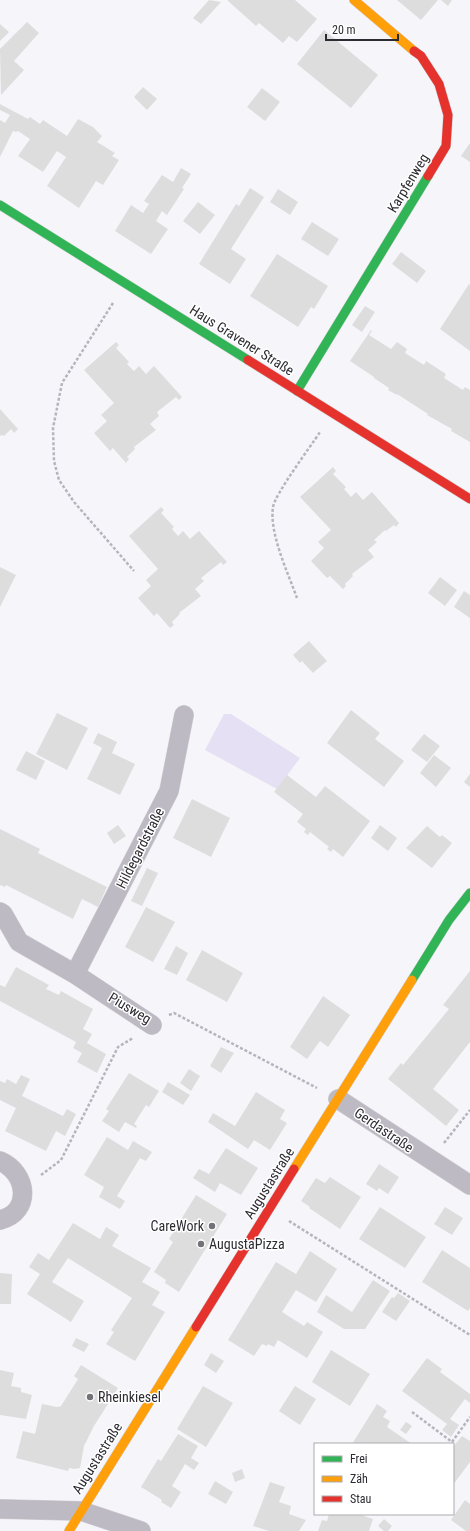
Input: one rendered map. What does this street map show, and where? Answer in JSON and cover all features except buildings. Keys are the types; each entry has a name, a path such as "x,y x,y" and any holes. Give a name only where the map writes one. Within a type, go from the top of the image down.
{"street":[{"name":"Karpfenweg","path":"297,391 446,146 448,115 438,84 421,56 354,0"},
{"name":"Haus Gravener Straße","path":"0,205 470,499"},
{"name":"Hildegardstraße","path":"76,974 169,791 184,715"},
{"name":"Augustastraße","path":"69,1531 449,920 470,893"},
{"name":"Piusweg","path":"0,912 3,914 20,942 76,974 152,1025"},
{"name":"Gerdastraße","path":"338,1099 470,1185"},
{"path":"0,1161 8,1164 15,1171 21,1179 23,1189 22,1198 18,1207 12,1214 0,1220"},
{"path":"0,1510 81,1511 141,1531"}],"path":[{"path":"125,284 62,383 53,428 54,461 59,480 74,502 134,571"},
{"path":"297,598 274,527 273,506 283,488 333,414"},
{"name":"Piusweg","path":"152,1025 174,1013 338,1099"},
{"path":"23,1189 61,1160 118,1048 152,1025"},
{"path":"430,1160 470,1110"},
{"path":"270,1209 470,1335"},
{"path":"412,1412 452,1442 470,1417"}],"shaded area":[{"path":"224,714 231,714 300,758 277,789 205,750"}],"traffic: fast":[{"path":"297,391 428,176"},
{"path":"0,205 248,360"},
{"path":"412,980 449,920 470,893"}],"traffic: slow":[{"path":"354,0 414,51"},
{"path":"294,1169 412,980"},
{"path":"69,1531 196,1327"}],"traffic: jam":[{"path":"414,51 421,56 439,84 448,115 446,146 428,176"},
{"path":"248,360 470,499"},
{"path":"196,1327 294,1169"}],"place":[{"name":"CareWork","path":"212,1226"},
{"name":"AugustaPizza","path":"201,1244"},
{"name":"Rheinkiesel","path":"90,1397"}]}
